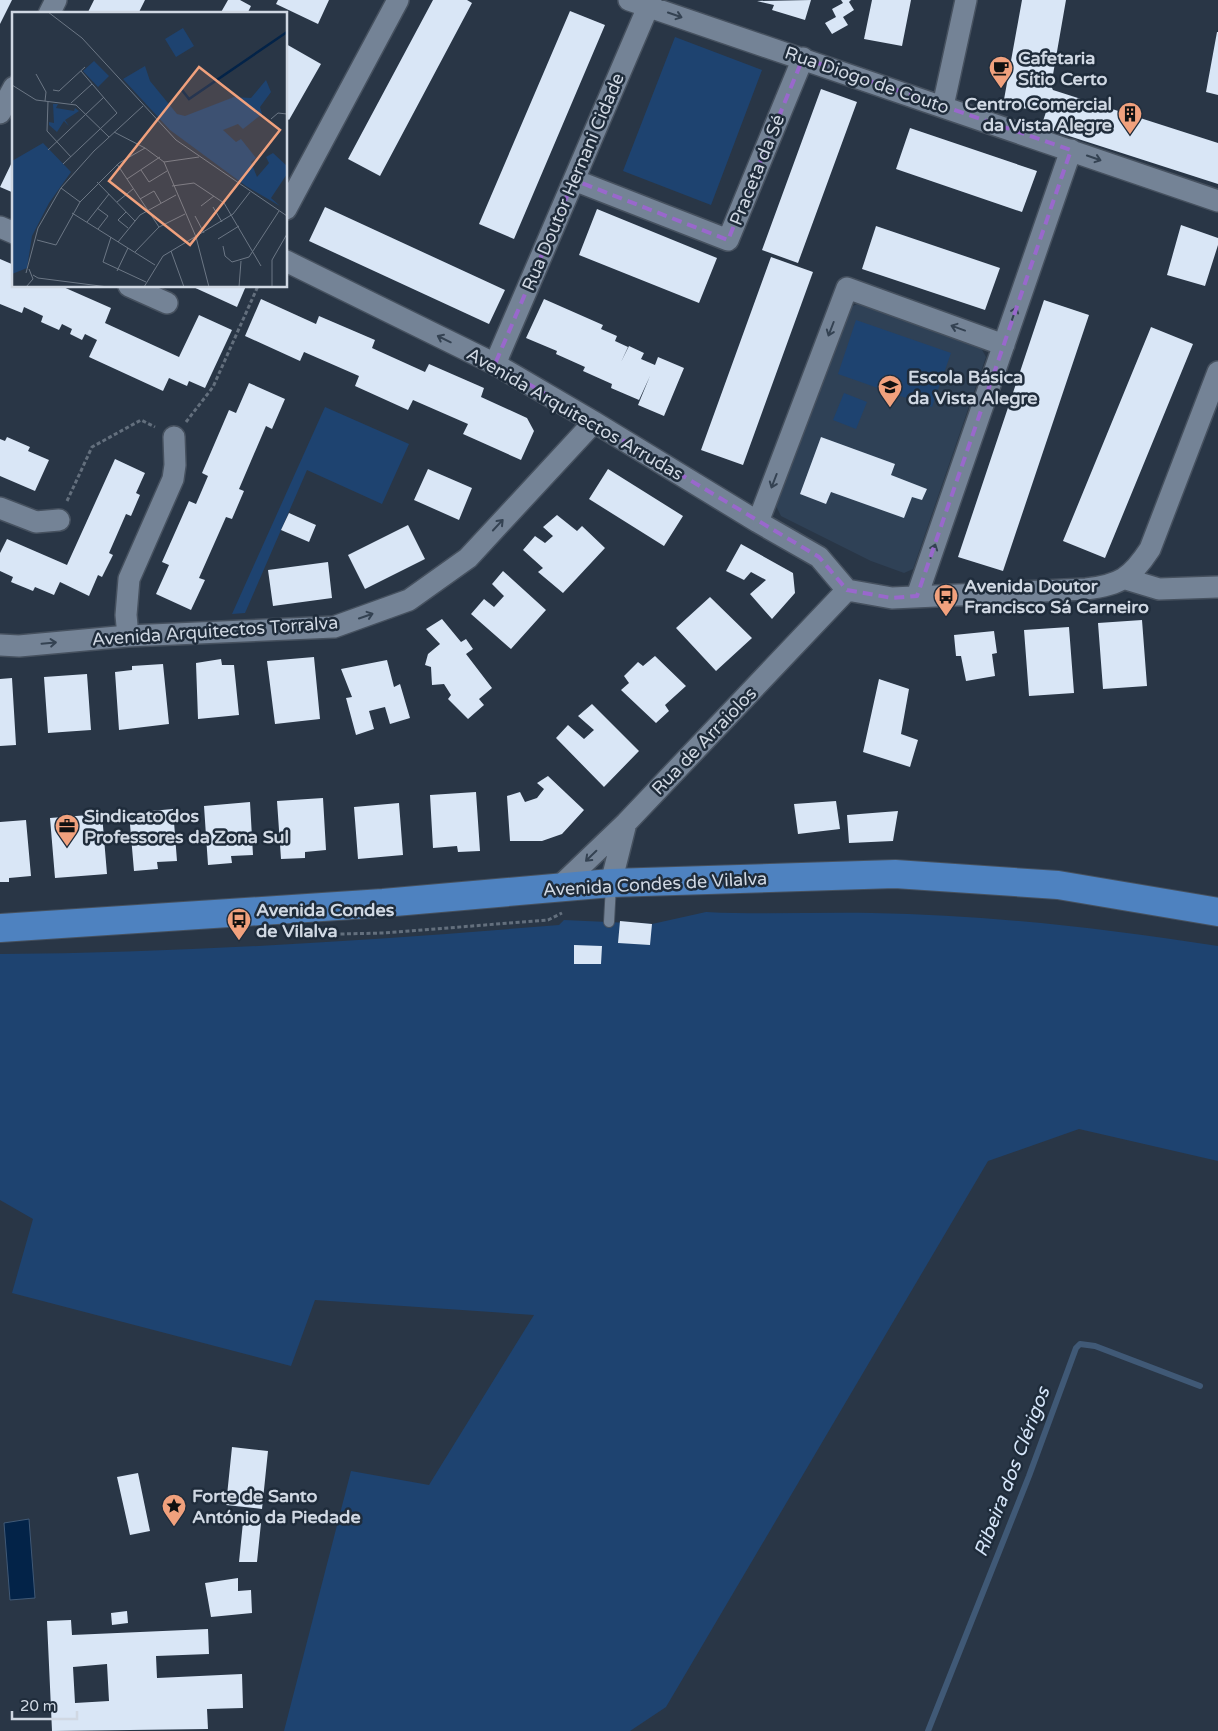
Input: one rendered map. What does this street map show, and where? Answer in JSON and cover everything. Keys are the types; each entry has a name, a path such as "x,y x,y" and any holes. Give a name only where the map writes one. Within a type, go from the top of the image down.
{"main road":[{"name":"Avenida Condes de Vilalva","path":"0,928 383,903 611,883 895,874 1058,884 1218,912"}],"street":[{"path":"50,12 56,0"},
{"path":"288,205 398,0"},
{"path":"943,106 966,0"},
{"name":"Rua Diogo de Couto","path":"643,2 1218,201"},
{"name":"Rua Doutor Hernani Cidade","path":"495,364 574,180 643,2"},
{"name":"Praceta da Sé","path":"574,180 728,240 803,58"},
{"path":"12,91 0,113 12,120"},
{"path":"917,596 1071,150"},
{"path":"0,227 12,232"},
{"name":"Avenida Arquitectos Arrudas","path":"288,262 495,364 594,422 758,522 819,556 847,590"},
{"path":"133,288 167,304"},
{"path":"758,522 847,288 1004,345"},
{"path":"847,590 878,596 917,596 1086,589 1110,586 1126,579 1140,565 1150,549 1218,372"},
{"name":"Avenida Arquitectos Torralva","path":"0,645 19,646 128,636 334,627 409,600 468,558 594,422"},
{"path":"128,636 126,615 129,579 173,479 176,464 174,437"},
{"path":"0,508 36,522 59,520"},
{"path":"1126,579 1159,589 1218,587"},
{"name":"Rua de Arraiolos","path":"557,889 626,823 847,590"},
{"path":"611,883 626,823"}],"lane":[{"path":"609,922 611,883"}],"path":[{"path":"59,520 92,447 141,420 174,437 213,386 257,288"}],"highlighted area":[{"path":"803,58 1071,150 917,596 892,598 847,590 819,557 495,364 574,180 728,240"}],"shaded area":[{"path":"675,37 762,70 711,205 623,171"},
{"name":"Escola Básica da Vista Alegre","path":"859,303 980,346 986,357 913,569 904,573 871,561 781,516 776,506 849,308"},
{"path":"856,320 951,353 932,407 838,374"},
{"path":"844,393 867,402 856,429 833,420"},
{"path":"325,407 409,444 382,504 307,470 245,613 232,614"},
{"path":"706,912 872,913 959,916 1089,928 1218,946 1218,1161 1079,1129 988,1161 666,1707 630,1731 284,1731 351,1471 429,1485 534,1315 315,1300 291,1366 12,1293 33,1219 0,1200 0,954 280,945 559,925 564,920 652,924"},
{"path":"29,1519 35,1598 10,1600 4,1523"}],"building":[{"path":"0,0 12,0 0,24"},
{"path":"94,0 145,0 139,12 88,12"},
{"path":"228,0 240,0 251,6 248,12 221,12"},
{"path":"278,0 329,0 318,24 276,4"},
{"path":"433,0 467,0 472,3 380,176 348,159"},
{"path":"811,0 805,20 772,10 774,5 757,1"},
{"path":"841,0 851,0 849,2 854,10 843,17 848,25 832,34 825,23 836,17 832,9 843,3"},
{"path":"872,0 911,0 902,46 864,39"},
{"path":"1022,0 1066,0 1051,86 1053,90 1218,143 1218,184 1041,127 1046,112 1003,105"},
{"path":"570,11 605,25 514,239 479,224"},
{"path":"1218,32 1218,95 1206,92"},
{"path":"288,45 321,64 288,119"},
{"path":"821,89 857,102 798,263 762,250"},
{"path":"910,128 1037,171 1022,212 896,169"},
{"path":"12,162 12,192 0,187"},
{"path":"325,207 505,290 489,324 309,241"},
{"path":"597,209 717,258 699,303 579,255"},
{"path":"1181,225 1218,238 1218,245 1205,286 1167,275"},
{"path":"876,226 1000,268 985,310 862,269"},
{"path":"771,257 813,272 743,465 701,450"},
{"path":"0,259 12,264 12,288 66,288 111,308 105,323 179,357 199,315 232,330 205,388 189,381 187,386 169,378 163,391 89,357 97,340 85,334 82,340 70,334 72,329 62,324 59,330 41,322 43,316 24,307 22,313 0,304"},
{"path":"195,288 245,288 237,307"},
{"path":"261,299 316,324 319,316 375,340 372,348 425,372 429,364 484,388 481,397 527,418 534,431 521,460 463,434 468,424 413,400 408,410 355,386 359,376 304,352 300,361 245,336"},
{"path":"544,299 603,325 601,329 617,336 615,341 628,347 621,362 629,346 644,353 641,359 655,365 658,357 684,368 664,416 638,405 650,376 639,400 611,388 612,384 583,371 585,367 556,354 557,351 526,338"},
{"path":"1044,300 1089,315 1003,571 958,557"},
{"path":"1151,327 1193,344 1105,558 1063,541"},
{"path":"249,383 285,399 272,429 266,426 239,489 244,491 232,519 226,517 199,578 205,580 191,610 156,594 169,565 162,562 189,501 196,504 208,476 202,473 229,410 236,413"},
{"path":"7,437 30,447 28,451 49,460 35,491 0,476 0,439 5,441"},
{"path":"821,437 895,464 891,475 927,489 922,500 912,497 904,518 831,492 826,504 800,494"},
{"path":"115,459 145,473 136,493 140,495 131,516 126,514 109,553 113,555 102,577 98,575 89,596 60,582 54,595 35,587 33,591 11,582 13,577 0,571 0,553 7,539 67,565"},
{"path":"428,469 472,488 459,520 414,500"},
{"path":"608,469 683,516 664,546 589,499"},
{"path":"289,513 316,525 309,542 281,530"},
{"path":"557,515 577,531 582,526 605,548 563,593 538,572 543,568 523,550 535,536 545,543 553,536 543,527"},
{"path":"408,525 425,559 365,589 348,555"},
{"path":"741,544 793,573 795,593 772,619 750,594 766,580 751,572 744,580 726,571"},
{"path":"328,562 332,598 273,606 268,570"},
{"path":"503,571 546,610 511,649 471,614 484,599 494,607 504,596 492,584"},
{"path":"710,597 752,638 716,671 676,628"},
{"path":"442,619 461,642 466,639 473,649 466,654 492,688 479,699 484,705 468,719 448,699 451,695 444,684 432,685 431,667 425,665 428,654 440,644 426,629"},
{"path":"1142,620 1147,686 1103,689 1098,623"},
{"path":"1069,627 1074,693 1029,696 1024,630"},
{"path":"994,631 997,653 992,654 995,676 966,681 961,656 956,656 954,635"},
{"path":"655,656 686,686 665,705 669,711 656,723 621,690 629,683 624,676 638,662 643,666"},
{"path":"314,657 320,719 275,724 267,661"},
{"path":"221,659 222,665 234,665 239,715 198,719 196,663"},
{"path":"387,660 394,687 400,684 410,718 390,724 385,707 369,711 374,729 356,735 346,698 352,697 341,669"},
{"path":"163,664 169,724 119,730 115,672 132,670 132,666"},
{"path":"87,674 91,730 48,733 44,677"},
{"path":"12,678 16,745 0,746 0,679"},
{"path":"879,679 909,689 901,734 918,740 910,767 863,752"},
{"path":"592,704 639,751 604,787 556,738 568,725 584,739 594,730 578,716"},
{"path":"548,776 584,810 562,834 542,841 510,841 507,796 520,792 525,802 537,798 544,789 537,783"},
{"path":"476,792 480,851 458,852 457,846 433,848 430,795"},
{"path":"323,798 326,850 305,852 305,858 281,859 277,801"},
{"path":"836,801 840,829 798,834 794,804"},
{"path":"250,802 253,855 231,856 232,863 208,865 204,806"},
{"path":"399,803 403,855 358,859 354,807"},
{"path":"173,809 177,861 157,862 158,869 134,871 129,813"},
{"path":"898,811 893,841 849,843 847,815"},
{"path":"102,814 107,874 55,878 50,818"},
{"path":"26,820 31,876 9,878 9,882 0,882 0,822"},
{"path":"620,921 652,924 650,945 618,943"},
{"path":"574,945 602,946 601,964 574,964"},
{"path":"232,1447 268,1451 262,1509 226,1505"},
{"path":"138,1473 150,1531 130,1535 117,1477"},
{"path":"243,1522 261,1523 257,1562 239,1562"},
{"path":"238,1578 238,1591 251,1590 252,1613 211,1617 205,1583"},
{"path":"127,1611 128,1623 112,1625 111,1613"},
{"path":"71,1620 72,1635 208,1629 209,1654 156,1656 157,1678 242,1674 243,1708 207,1709 208,1729 52,1731 47,1621","holes":["107,1664 109,1701 75,1703 73,1667"]}],"waterway":[{"name":"Ribeira dos Clérigos","path":"928,1731 1029,1476 1076,1348 1080,1344 1095,1346 1200,1386"}],"place":[{"name":"Cafetaria Sítio Certo","path":"1001,89"},
{"name":"Centro Comercial da Vista Alegre","path":"1130,135"},
{"name":"Escola Básica da Vista Alegre","path":"890,408"},
{"name":"Avenida Doutor Francisco Sá Carneiro","path":"946,617"},
{"name":"Sindicato dos Professores da Zona Sul","path":"67,847"},
{"name":"Avenida Condes de Vilalva","path":"239,941"},
{"name":"Forte de Santo António da Piedade","path":"174,1527"}]}
